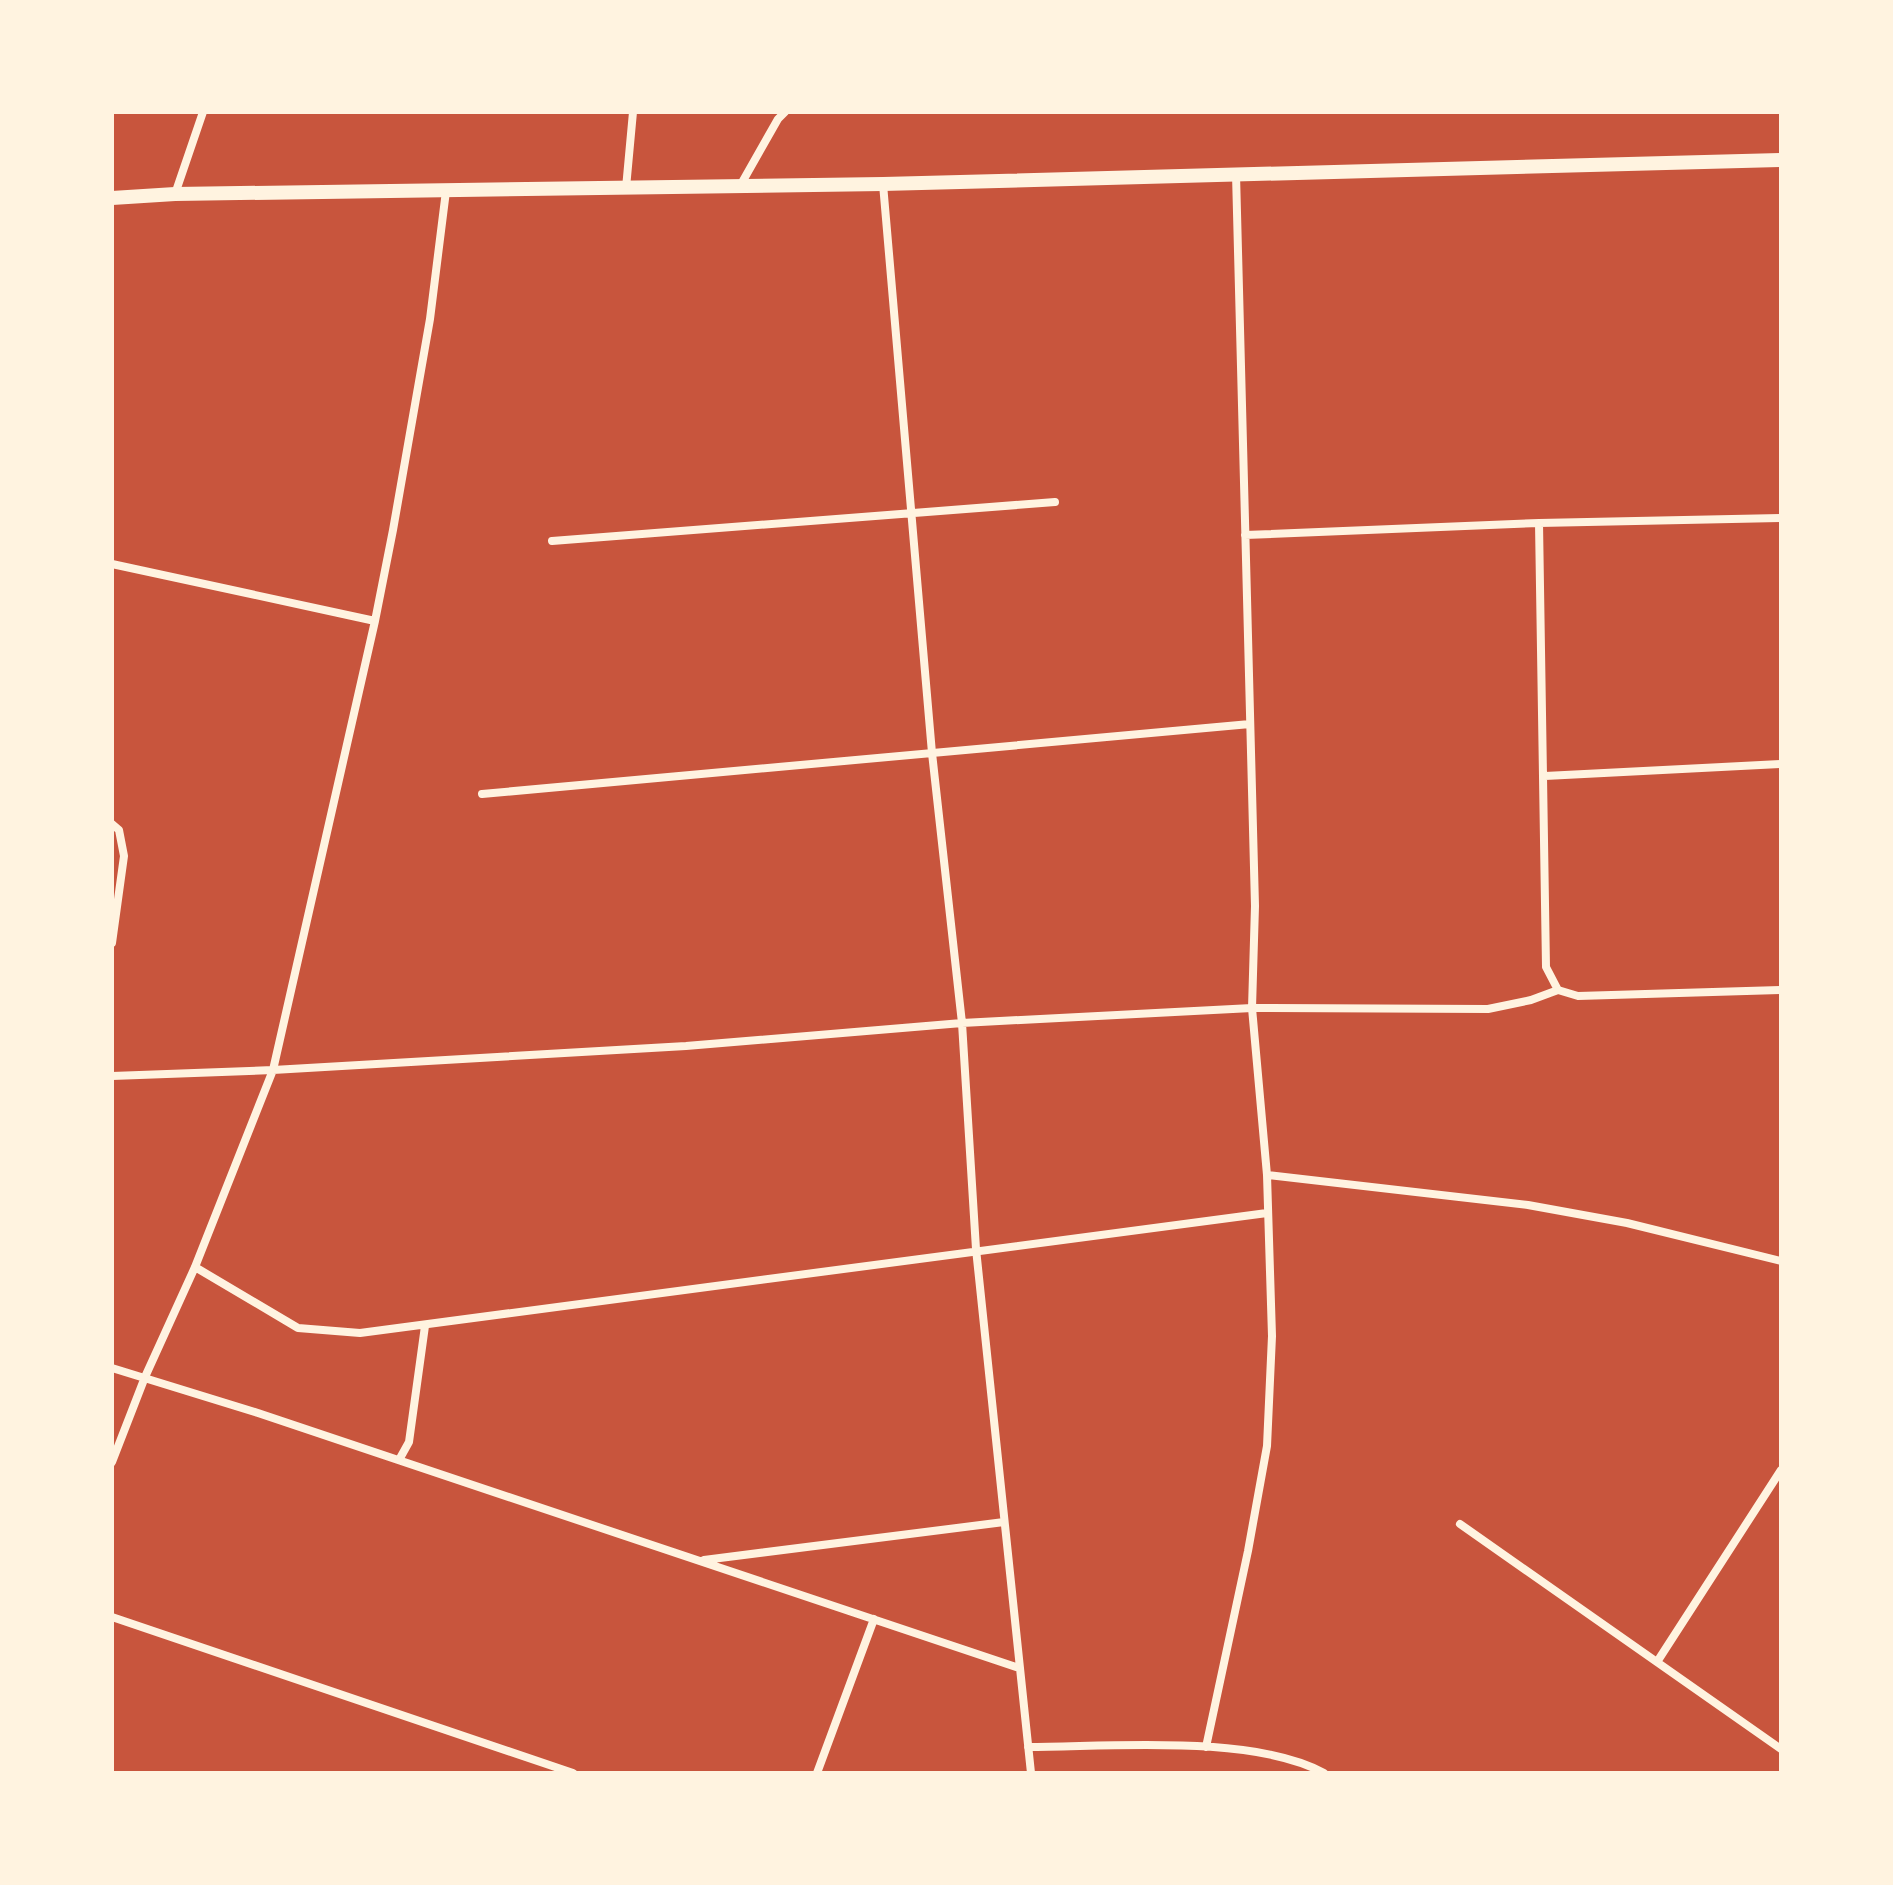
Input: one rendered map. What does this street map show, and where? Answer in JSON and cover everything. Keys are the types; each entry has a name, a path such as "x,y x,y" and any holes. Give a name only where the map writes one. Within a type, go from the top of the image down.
{"street":[{"path":"175,194 203,112"},
{"path":"626,188 633,112"},
{"path":"740,186 785,112"},
{"path":"112,198 175,194 883,184 1781,160"},
{"path":"1206,1747 1267,1446 1272,1336 1267,1175 1252,1008 1255,906 1236,173"},
{"path":"883,184 932,753 962,1023 976,1249 1031,1773"},
{"path":"112,1462 145,1377 195,1267 273,1070 375,621 430,319 446,191"},
{"path":"552,541 1055,502"},
{"path":"1245,535 1539,523 1781,518"},
{"path":"1539,523 1546,967 1558,990"},
{"path":"112,564 375,621"},
{"path":"482,794 1250,724"},
{"path":"1545,776 1781,764"},
{"path":"112,824 119,830 124,856 112,943"},
{"path":"112,1076 273,1070 686,1046 962,1023 1252,1008 1488,1009 1531,1000 1558,990 1578,996 1781,990"},
{"path":"1267,1175 1528,1205 1627,1223 1781,1261"},
{"path":"195,1267 298,1328 360,1333 976,1249 1267,1213"},
{"path":"399,1460 409,1442 425,1326"},
{"path":"112,1368 399,1460 1019,1668"},
{"path":"1657,1662 1781,1470"},
{"path":"699,1560 1004,1522"},
{"path":"1460,1524 1781,1749"},
{"path":"112,1617 573,1773"},
{"path":"817,1773 874,1619"},
{"path":"1028,1747 1206,1747 1264,1753 1324,1773"}]}
